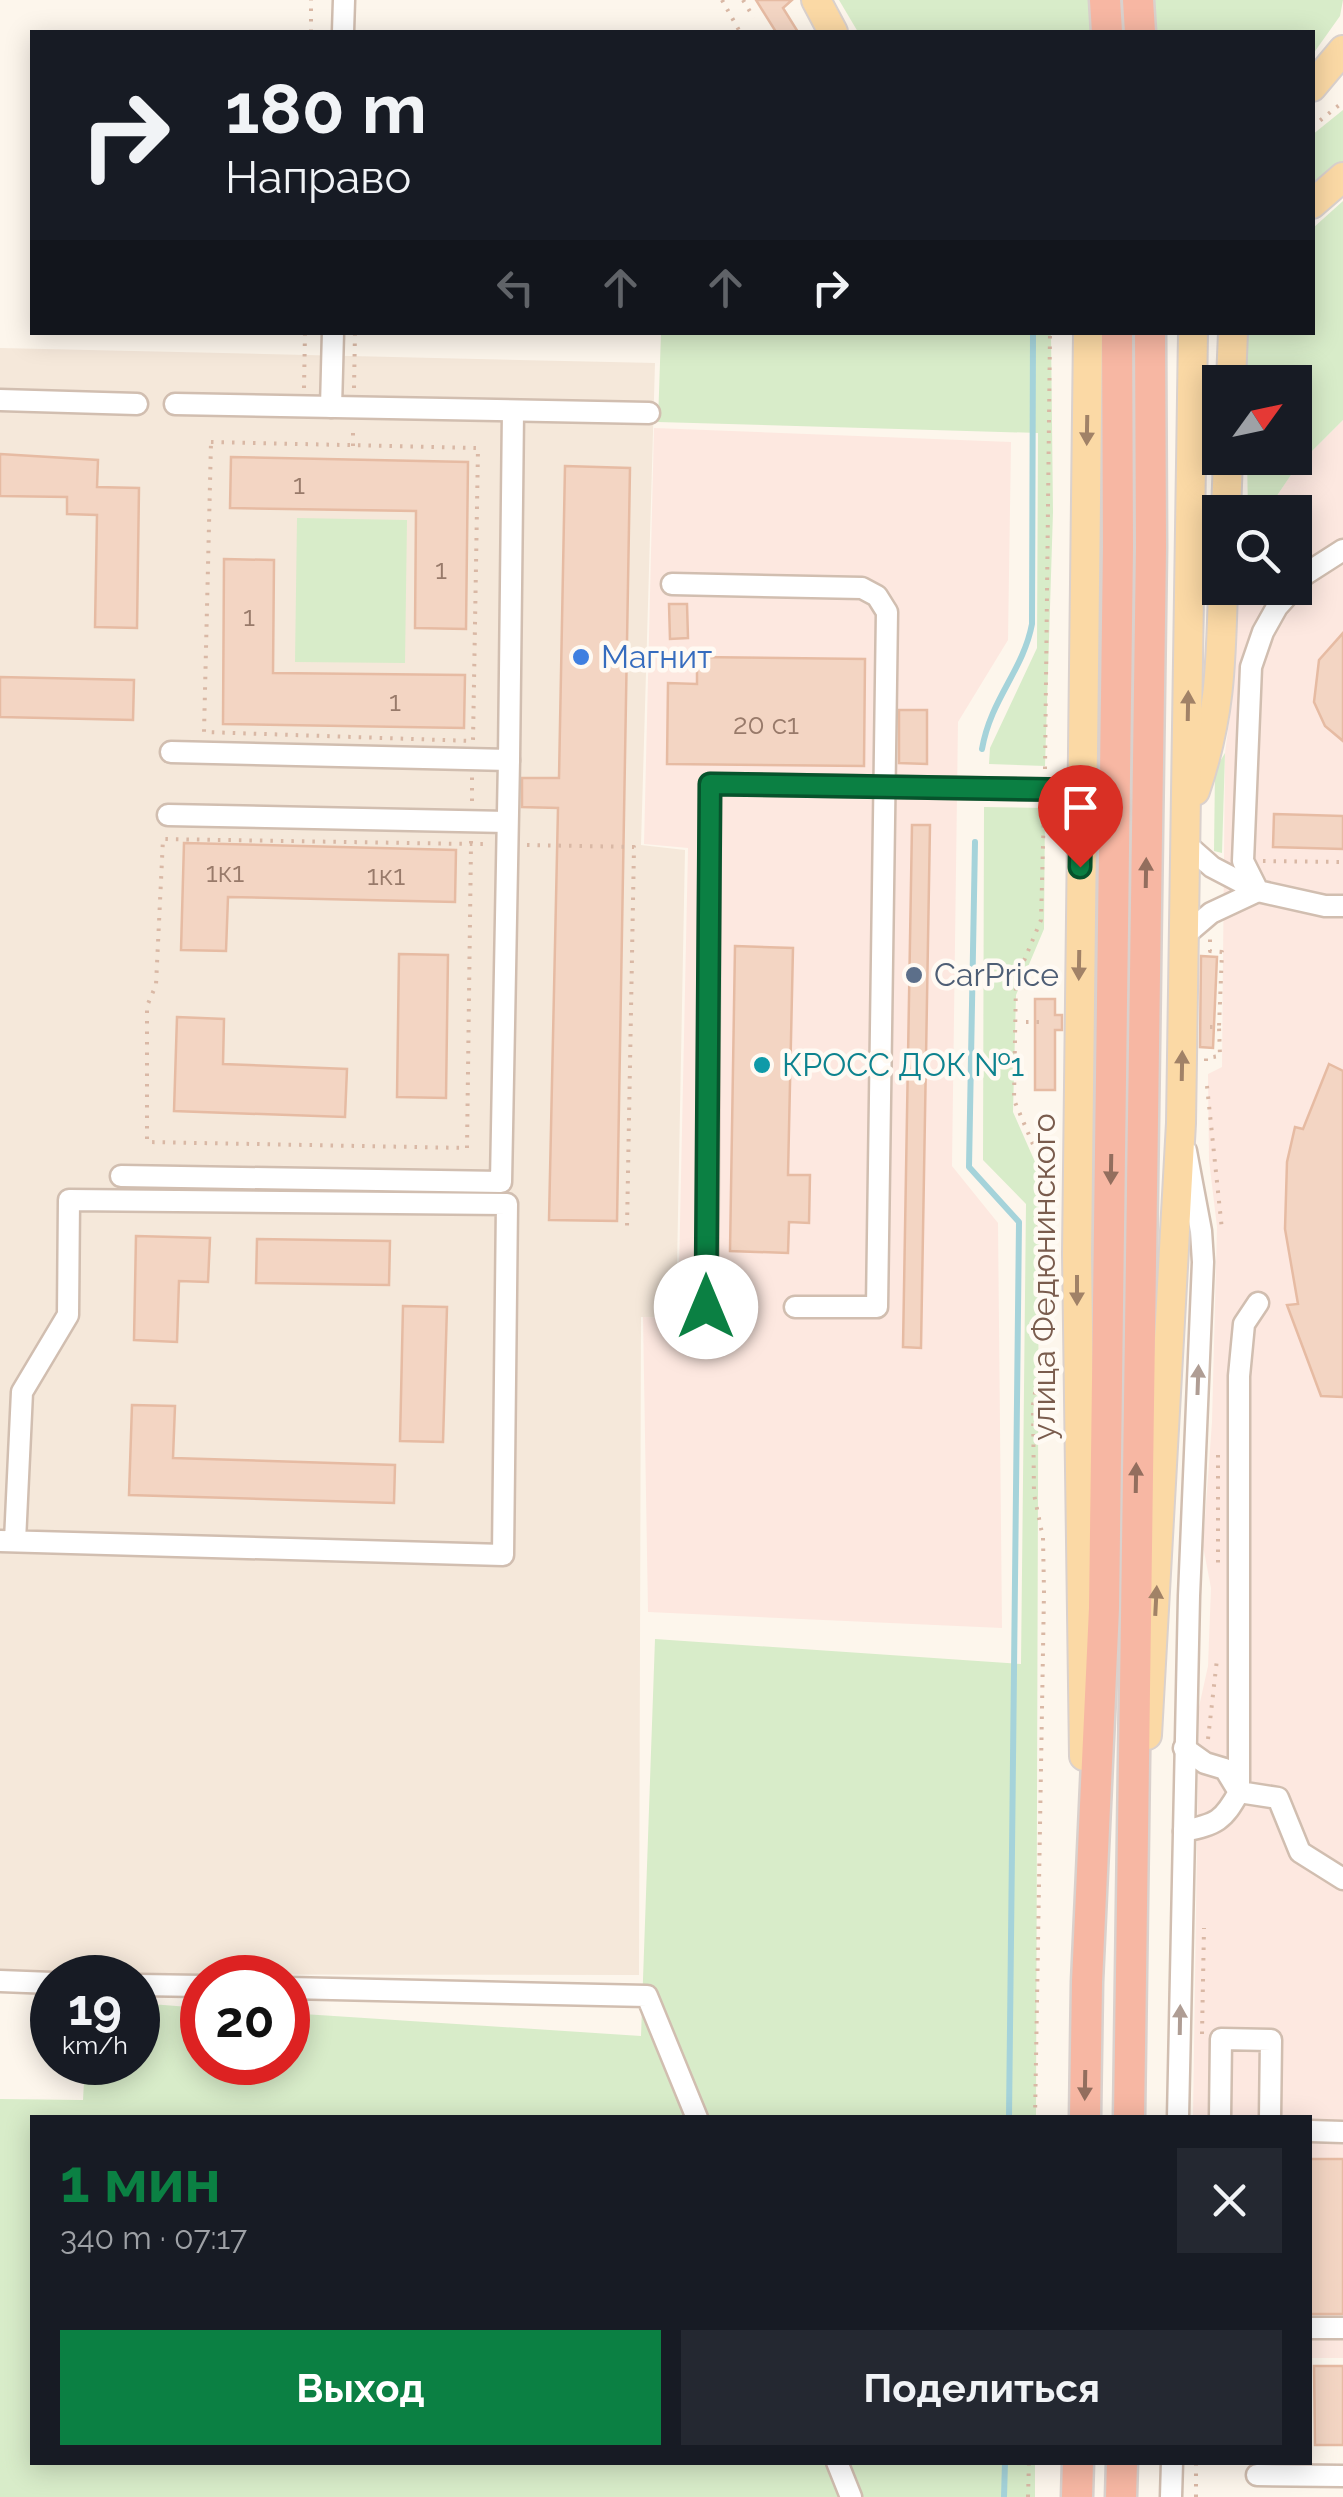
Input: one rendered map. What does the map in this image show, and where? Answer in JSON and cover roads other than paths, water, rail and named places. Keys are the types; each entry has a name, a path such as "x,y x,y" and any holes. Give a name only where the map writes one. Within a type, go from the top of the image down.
{"highway":[{"path":"1106,0 1107,30"},
{"path":"1138,0 1140,30"},
{"name":"улица Федюнинского","path":"1085,2115 1087,1982 1104,1608 1118,546 1117,335"},
{"path":"1129,2115 1150,335"},
{"path":"1077,2497 1078,2465"},
{"path":"1121,2497 1122,2465"}],"main road":[{"path":"816,0 832,30"},
{"path":"1315,83 1343,50"},
{"path":"1315,201 1343,178"},
{"name":"улица Федюнинского","path":"1087,1982 1076,1254 1088,335"},
{"path":"1132,1977 1181,1123 1193,335"},
{"path":"1232,365 1233,335"},
{"path":"1186,830 1220,696 1223,605"}],"street":[{"path":"343,30 344,0"},
{"path":"331,407 334,335"},
{"path":"0,400 137,404"},
{"path":"176,404 648,414"},
{"path":"120,1176 501,1182 513,412"},
{"path":"1312,571 1343,550"},
{"path":"672,584 862,588 878,596 886,612 877,1307 795,1306"},
{"path":"1258,891 1243,860 1251,667 1263,632 1279,605"},
{"path":"171,752 509,760"},
{"path":"706,1307 710,784 1081,790"},
{"path":"168,814 507,822"},
{"path":"1186,830 1212,867 1258,891 1325,906 1343,906"},
{"path":"1184,936 1211,913 1258,891"},
{"path":"1178,2115 1184,1748 1203,1262 1197,1203 1181,1123"},
{"path":"69,1200 507,1204 503,1555 7,1541 22,1392 68,1315 69,1200"},
{"path":"1184,1831 1226,1815 1239,1792 1240,1376 1244,1324 1258,1303"},
{"path":"1184,1748 1205,1763 1225,1769 1239,1792 1278,1798 1300,1852 1343,1879"},
{"path":"0,1982 30,1983"},
{"path":"310,1988 647,1996 695,2115"},
{"path":"1220,2115 1220,2039 1270,2040 1270,2115"},
{"path":"1312,2131 1343,2132"},
{"path":"1312,2328 1343,2328"},
{"path":"838,2465 851,2497"},
{"path":"1171,2497 1172,2465"},
{"path":"1257,2478 1343,2476"}],"waterway":[{"path":"982,749 992,715 1022,656 1032,624 1033,335"},
{"path":"975,842 969,1167 1019,1222 1009,2115"},
{"path":"1004,2497 1005,2465"}],"place":[{"name":"Магнит","path":"581,657"},
{"name":"CarPrice","path":"914,975"},
{"name":"КРОСС ДОК №1","path":"762,1065"}]}
